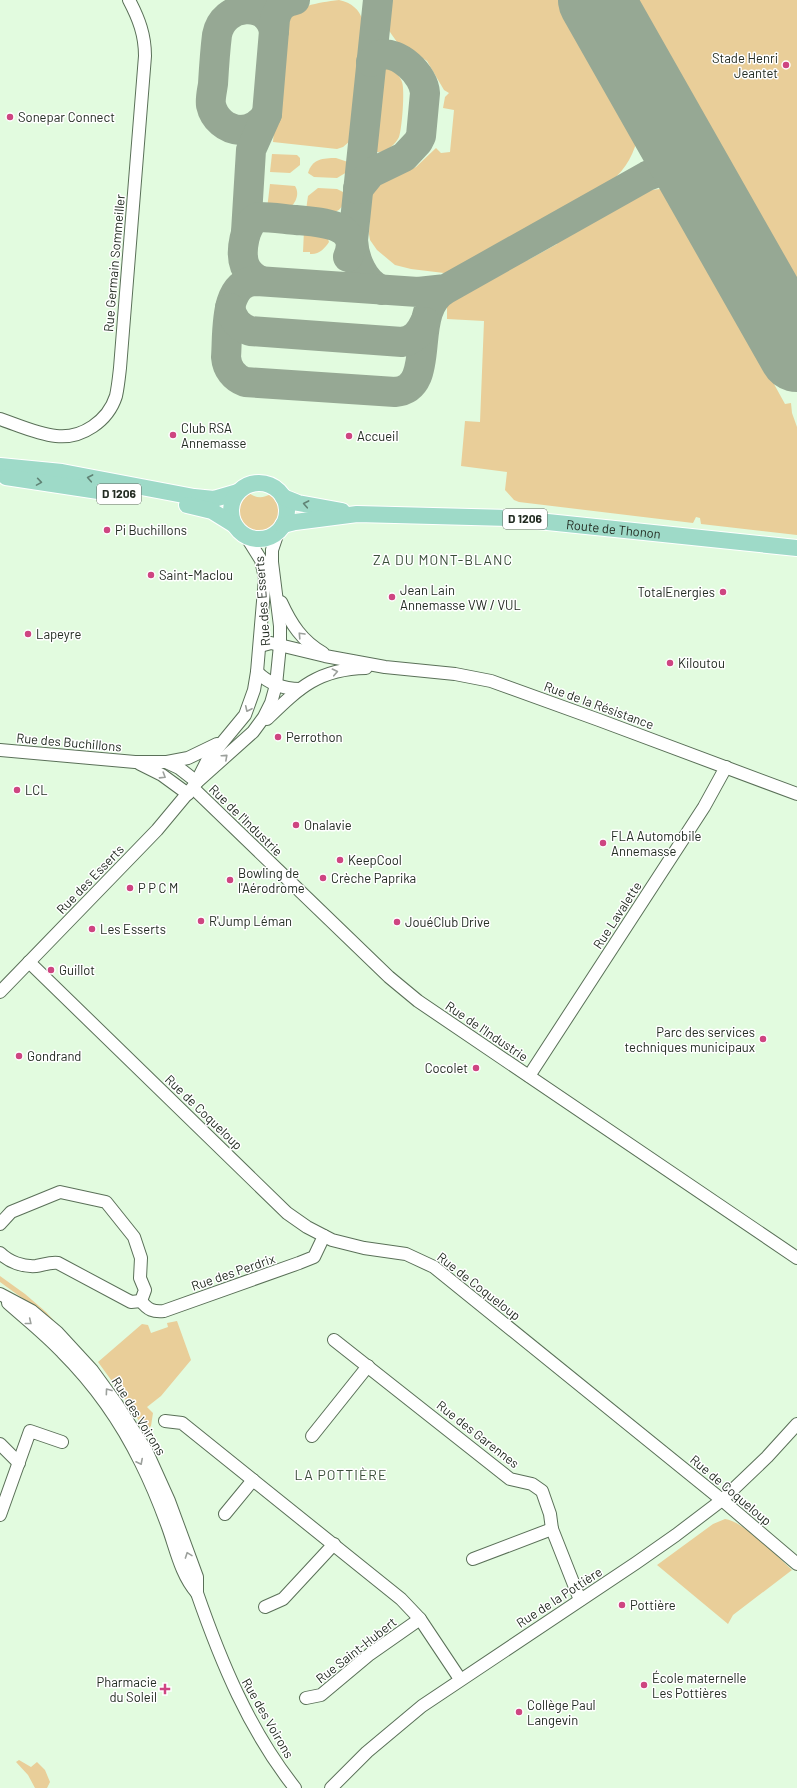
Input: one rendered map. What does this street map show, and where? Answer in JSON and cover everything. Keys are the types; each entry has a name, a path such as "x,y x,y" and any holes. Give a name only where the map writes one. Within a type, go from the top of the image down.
{"main road":[{"name":"D 1206","path":"0,466 62,472 194,498 214,499 238,492"},
{"name":"D 1206","path":"0,477 196,507 219,514 233,524"},
{"path":"262,483 276,489 283,498 287,513 281,528 270,537 263,539 252,539 238,531 233,524 230,514 234,497 248,485 262,483"},
{"name":"Route de Thonon","path":"283,498 298,503 357,514"},
{"name":"Route de Thonon","path":"281,528 298,521 357,514 509,518 797,548"}],"street":[{"name":"Rue Germain Sommeiller","path":"0,419 52,435 73,435 83,432 99,422 108,411 115,397 120,368 146,56 142,27 129,0"},
{"name":"Rue des Esserts","path":"0,992 157,830 193,788 253,732 268,710 276,685 280,645 280,626 272,558 273,545 281,528"},
{"name":"Rue des Esserts","path":"193,788 205,763 245,715 249,708 257,672 265,575 259,556 246,536"},
{"path":"276,592 297,632 312,646 333,658"},
{"name":"Rue de la Résistance","path":"260,646 268,643 333,658 385,667 455,674 491,681 797,794"},
{"name":"Rue de la Résistance","path":"253,732 300,689 316,678 328,673 352,669 385,667"},
{"path":"257,672 276,685 286,688 300,689"},
{"path":"166,762 196,755 225,740"},
{"name":"Rue des Buchillons","path":"0,750 135,762 166,762 176,766 193,788"},
{"name":"Rue des Buchillons","path":"135,762 193,788"},
{"name":"Rue Lavalette","path":"529,1076 704,807 726,767"},
{"name":"Rue de l'Industrie","path":"193,788 388,977 418,1001 797,1258"},
{"name":"Rue de Coqueloup","path":"29,962 276,1202 307,1227 324,1236 356,1247 406,1254 434,1267 722,1500 797,1564"},
{"path":"0,1224 10,1212 60,1192 106,1202 134,1237 140,1252 140,1278 145,1290 141,1302"},
{"name":"Rue des Perdrix","path":"0,1253 7,1259 21,1264 34,1266 53,1262 58,1263 131,1302 141,1302 153,1312 164,1311 314,1257 324,1236"},
{"name":"Rue des Voirons","path":"0,1294 32,1311 57,1332 92,1370 116,1403 146,1450 169,1501 196,1577 197,1593 233,1688 250,1720 295,1788"},
{"name":"Rue des Garennes","path":"334,1340 510,1479 532,1484 542,1491 550,1514 552,1529 580,1600"},
{"path":"312,1436 368,1366"},
{"name":"Rue Saint-Hubert","path":"165,1421 182,1423 401,1599 420,1619 460,1680"},
{"name":"Rue de la Pottière","path":"330,1788 387,1734 422,1706 676,1535 722,1500 767,1457 797,1424"},
{"path":"0,1515 30,1431 62,1442"},
{"path":"0,1444 19,1463"},
{"path":"225,1514 253,1480"},
{"path":"473,1559 552,1529"},
{"path":"265,1607 283,1600 334,1544"},
{"name":"Rue Saint-Hubert","path":"306,1698 321,1695 370,1654 420,1619"}],"shaded area":[{"path":"339,0 354,7 363,21 350,141 343,147 337,149 273,142 282,24 300,9 315,4"},
{"path":"391,0 558,0 637,140 626,166 612,181 606,185 454,272 444,273 411,269 395,265 377,250 370,240 371,194 379,181 416,167 436,148 441,153 450,152 454,110 443,108 445,97 449,93 444,90 427,61 397,42 388,29"},
{"path":"635,0 797,0 797,288"},
{"path":"390,68 399,76 403,86 401,126 399,137 393,146 387,150 377,152 375,150 383,71 384,69"},
{"path":"272,154 297,155 300,158 300,165 290,173 270,172"},
{"path":"327,158 336,158 348,162 347,172 337,178 314,177 308,173 315,162"},
{"path":"270,184 295,186 297,190 297,197 296,201 291,207 284,210 267,209"},
{"path":"318,188 337,189 345,193 343,203 339,210 332,213 313,213 306,210 308,196"},
{"path":"660,189 669,193 785,404 791,403 792,413 797,427 797,535 701,524 700,518 696,517 693,523 519,502 514,500 505,490 507,472 461,466 465,421 480,422 484,321 447,319 447,305 527,258 528,260 557,244 555,241 644,191"},
{"path":"304,230 321,232 329,236 329,242 324,249 319,252 310,254 310,252 303,252"},
{"path":"248,492 254,496 260,497 271,494 279,504 280,516 275,527 266,533 257,533 247,529 240,522 236,513 238,503"},
{"path":"0,1276 25,1294 46,1312 95,1365 29,1303 0,1282"},
{"path":"177,1321 191,1360 161,1396 147,1407 153,1413 151,1426 145,1431 130,1406 98,1362 142,1324 148,1325 151,1333 168,1327 167,1323"},
{"path":"725,1519 732,1521 750,1532 792,1570 733,1615 728,1624 657,1565 713,1524"},
{"path":"19,1760 31,1767 37,1762 45,1770 50,1782 47,1788 35,1788 28,1775 16,1762"}],"taxiway":[{"path":"246,232 251,150 267,114 275,19 282,6 295,0"},
{"path":"378,0 353,240 355,254 365,276 375,287 382,290"},
{"path":"267,114 259,123 252,127 244,130 230,128 221,122 215,115 211,105 211,98 217,35 221,24 236,11 246,9 255,10 263,14 270,21 274,31"},
{"path":"358,189 371,173 404,157 418,142 421,136 425,93 424,86 420,79 409,65 394,56 387,54 379,55 371,62"},
{"path":"446,289 418,292 257,281 246,283 238,289 230,310 226,357 228,365 234,375 245,382 395,392 408,387 416,377 420,363 427,314 434,300 446,289 647,176 663,172 677,173 691,179 704,190"},
{"path":"261,281 248,271 245,266 243,254 244,238 247,231 254,220 259,217 315,222 336,226 344,231 349,237 351,246 348,257"},
{"path":"230,308 237,322 250,331 402,342 410,340 416,335 425,322"}],"runway":[{"path":"596,0 797,354"}],"place":[{"name":"Stade Henri Jeantet","path":"786,65"},
{"name":"Sonepar Connect","path":"10,117"},
{"name":"Club RSA Annemasse","path":"173,435"},
{"name":"Accueil","path":"349,436"},
{"name":"Pi Buchillons","path":"107,530"},
{"name":"Saint-Maclou","path":"151,575"},
{"name":"TotalEnergies","path":"723,592"},
{"name":"Jean Lain Annemasse VW / VUL","path":"392,597"},
{"name":"Lapeyre","path":"28,634"},
{"name":"Kiloutou","path":"670,663"},
{"name":"Perrothon","path":"278,737"},
{"name":"LCL","path":"17,790"},
{"name":"Onalavie","path":"296,825"},
{"name":"FLA Automobile Annemasse","path":"603,843"},
{"name":"KeepCool","path":"340,860"},
{"name":"Crèche Paprika","path":"323,878"},
{"name":"Bowling de l'Aérodrome","path":"230,880"},
{"name":"P P C M","path":"130,888"},
{"name":"R'Jump Léman","path":"201,921"},
{"name":"JouéClub Drive","path":"397,922"},
{"name":"Les Esserts","path":"92,929"},
{"name":"Guillot","path":"51,970"},
{"name":"Parc des services techniques municipaux","path":"763,1039"},
{"name":"Gondrand","path":"19,1056"},
{"name":"Cocolet","path":"476,1068"},
{"name":"Pottière","path":"622,1605"},
{"name":"École maternelle Les Pottières","path":"644,1685"},
{"name":"Pharmacie du Soleil","path":"165,1689"},
{"name":"Collège Paul Langevin","path":"519,1712"}],"district":[{"name":"ZA DU MONT-BLANC","path":"443,560"},
{"name":"LA POTTIÈRE","path":"341,1475"}]}
